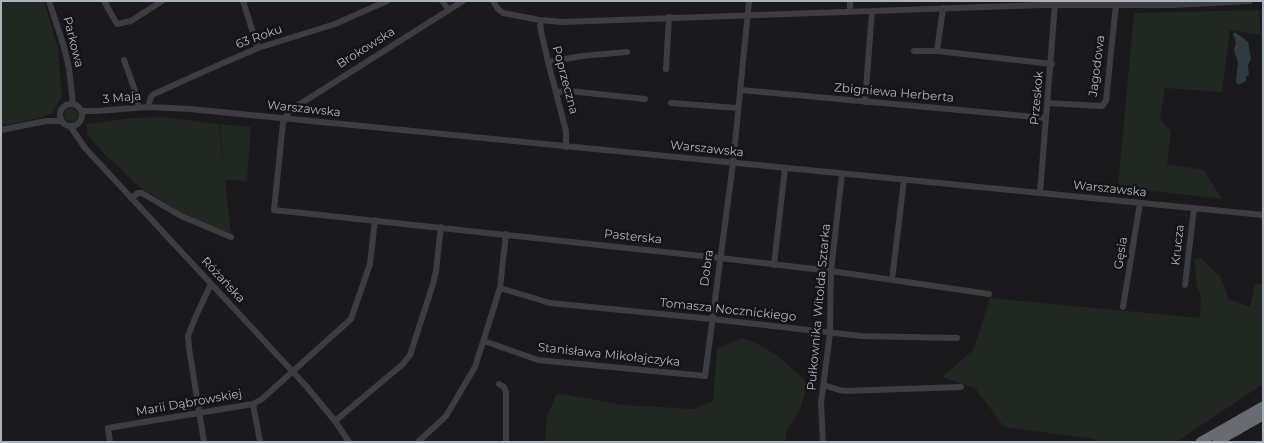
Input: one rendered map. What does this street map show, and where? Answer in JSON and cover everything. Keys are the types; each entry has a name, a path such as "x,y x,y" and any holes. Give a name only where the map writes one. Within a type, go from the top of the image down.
{"highway":[{"path":"1200,442 1263,406"},
{"path":"1217,442 1263,416"}],"street":[{"name":"Parkowa","path":"49,1 69,68 70,104"},
{"path":"104,1 117,24 131,20 162,1"},
{"path":"243,1 258,48"},
{"name":"63 Roku","path":"148,107 154,94 258,48 336,24 387,1"},
{"path":"442,1 449,10"},
{"name":"Brokowska","path":"284,118 294,107 463,1"},
{"path":"493,1 498,9 503,12 540,20 562,22 943,8 965,4 1116,4 1250,1"},
{"name":"Dobra","path":"705,376 733,163 749,1"},
{"path":"850,1 850,11"},
{"name":"Przeskok","path":"1040,193 1056,4"},
{"name":"Jagodowa","path":"1047,103 1102,106 1106,101 1116,4"},
{"path":"937,51 943,8"},
{"path":"865,102 872,11"},
{"path":"666,69 669,17"},
{"name":"Poprzeczna","path":"540,20 540,31 566,131 566,146"},
{"path":"914,50 1052,64"},
{"path":"548,62 582,56 627,52"},
{"path":"124,60 137,96 138,107"},
{"name":"Zbigniewa Herberta","path":"741,90 1046,118"},
{"path":"556,92 569,91 645,99"},
{"path":"671,102 738,108"},
{"path":"1,130 46,121 61,121 73,126 80,122 82,114 80,108 70,104 62,107 60,113 61,121"},
{"name":"Warszawska","path":"148,107 284,118 1263,215"},
{"name":"3 Maja","path":"82,114 148,107"},
{"path":"46,121 60,113"},
{"name":"Pasterska","path":"284,118 274,210 831,271 989,294"},
{"name":"Różańska","path":"73,126 85,148 292,371 335,421 349,442"},
{"path":"774,265 785,168"},
{"name":"Pułkownika Witolda Sztarka","path":"823,442 821,403 830,333 831,271 842,174"},
{"path":"892,280 904,180"},
{"path":"131,198 138,193 142,193 181,216 232,237"},
{"name":"Gęsia","path":"1123,307 1140,203"},
{"name":"Krucza","path":"1185,284 1194,208"},
{"name":"Marii Dąbrowskiej","path":"110,442 108,428 253,404 262,399 351,319 370,264 375,220"},
{"path":"335,421 403,364 410,355 433,284 441,227"},
{"path":"418,442 446,416 472,372 484,341 500,288 506,234"},
{"path":"204,442 188,336 194,318 211,284"},
{"name":"Tomasza Nocznickiego","path":"500,288 550,303 861,336 957,338"},
{"name":"Stanisława Mikołajczyka","path":"484,341 538,360 705,376"},
{"path":"499,384 504,387 506,392 506,442"},
{"path":"824,385 846,391 961,387"},
{"path":"253,404 260,442"}],"shaded area":[{"path":"1,1 44,1 58,49 62,97 52,113 39,118 1,126"},
{"path":"1259,10 1261,35 1230,30 1222,92 1165,88 1160,119 1171,131 1167,164 1204,170 1222,199 1118,187 1134,13"},
{"path":"1235,32 1248,42 1251,59 1248,65 1249,75 1246,77 1246,81 1238,85 1236,81 1238,63 1234,50 1236,43 1233,34"},
{"path":"71,108 76,110 78,115 76,120 71,122 66,120 64,115 66,110"},
{"path":"163,117 219,124 224,173 220,124 251,127 247,179 246,181 225,180 231,233 204,224 178,211 137,185 108,158 87,134 87,124 131,118"},
{"path":"1194,259 1202,259 1220,277 1229,299 1250,307 1255,283 1263,285 1263,384 1176,442 1096,442 1094,439 1004,427 975,388 942,377 973,350 990,298 1200,318 1201,296 1197,286"},
{"path":"741,338 754,342 778,356 808,383 800,409 786,432 786,442 545,442 547,416 557,393 623,405 694,409 713,401 717,349"}]}
